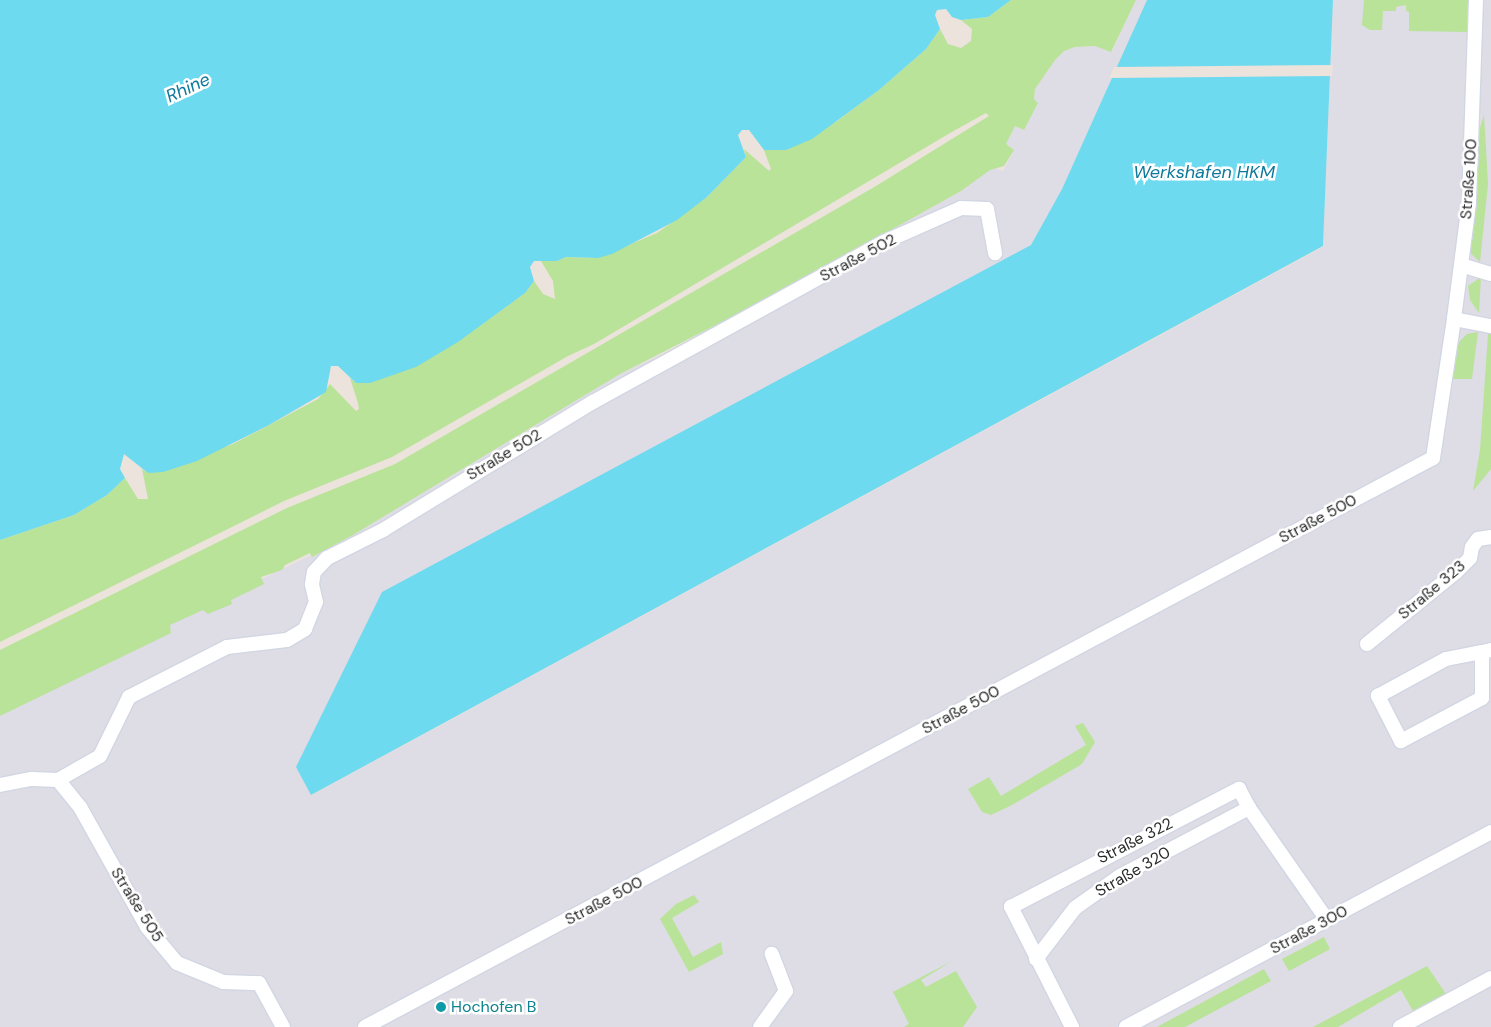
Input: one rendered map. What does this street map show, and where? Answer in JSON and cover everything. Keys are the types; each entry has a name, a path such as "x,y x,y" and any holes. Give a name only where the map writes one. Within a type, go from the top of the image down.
{"street":[{"name":"Straße 100","path":"1454,319 1469,203 1476,0"},
{"name":"Straße 502","path":"58,780 100,756 129,697 227,647 288,640 305,629 316,602 312,584 314,572 327,558 383,530 593,402 884,242 961,208 987,210 995,252"},
{"path":"1461,265 1491,274"},
{"path":"1454,319 1491,326"},
{"name":"Straße 500","path":"365,1027 1433,458 1454,319"},
{"name":"Straße 323","path":"1367,644 1456,572 1470,558 1472,547 1478,539 1491,537"},
{"path":"1486,651 1482,698 1401,741 1378,696 1446,659 1486,651"},
{"path":"0,785 32,779 58,780"},
{"name":"Straße 505","path":"58,780 80,807 143,920 167,951 177,962 223,982 259,983 282,1027"},
{"name":"Straße 322","path":"1072,1027 1036,960 1012,907 1239,789 1249,808 1328,920"},
{"name":"Straße 320","path":"1036,960 1075,908 1120,876 1249,808"},
{"name":"Straße 300","path":"1126,1027 1491,832"},
{"path":"760,1027 786,990 772,954"},
{"path":"1400,1027 1491,978"}],"shaded area":[{"path":"1136,0 1147,0 1062,189 1031,245 296,767 312,795 1323,247 1333,0 1491,0 1491,1027 0,1027 0,704 353,535 620,374 690,341 961,191 992,167 1003,171 1014,150 1006,144 1015,126 1024,130 1038,103 1034,99 1035,89 1055,60 1064,51 1075,47 1095,46 1112,51"}],"green space":[{"path":"1011,0 1136,0 1111,52 1095,46 1075,47 1064,51 1055,60 1035,89 1034,99 1038,103 1024,130 1015,126 1006,144 1014,150 1004,166 990,170 961,191 765,300 620,374 353,535 312,557 310,553 285,565 282,570 261,577 264,584 231,600 232,604 208,614 203,610 170,625 171,633 0,716 0,650 287,508 395,464 876,186 989,116 986,113 950,133 594,344 568,356 392,457 284,501 0,642 0,540 74,515 107,495 125,478 138,499 148,499 142,469 148,473 233,444 318,399 330,384 356,411 359,409 358,403 350,378 356,383 474,330 525,293 534,281 543,294 555,299 553,281 541,261 557,261 566,257 598,258 657,233 707,197 746,157 744,149 769,171 771,169 764,150 786,150 837,121 879,90 926,49 940,29 948,44 961,48 971,41 972,29 961,20 988,17"},
{"path":"1364,0 1468,0 1467,32 1409,31 1409,12 1406,11 1406,5 1396,7 1396,11 1383,11 1382,30 1370,30 1362,25"},
{"path":"1484,115 1488,184 1480,262 1466,249 1470,243 1480,128"},
{"path":"1481,277 1479,313 1470,300 1468,286"},
{"path":"1478,332 1472,379 1450,379 1459,342 1467,334"},
{"path":"1488,334 1491,334 1491,469 1473,491 1480,450"},
{"path":"1083,723 1095,742 1082,764 1012,805 991,815 982,812 968,789 989,777 1001,796 1086,745 1075,726"},
{"path":"694,895 699,902 672,918 693,957 721,942 723,954 689,972 660,919 676,904"},
{"path":"1324,937 1330,949 1289,971 1282,959"},
{"path":"952,961 921,980 926,987 956,971 977,1007 963,1027 904,1027 909,1024 893,992"},
{"path":"1427,966 1446,994 1413,1011 1401,990 1338,1027 1313,1027"},
{"path":"1264,969 1271,981 1185,1027 1157,1027"}],"water":[{"name":"Rhine","path":"0,0 1011,0 988,17 961,20 952,17 946,9 937,10 935,15 940,29 926,49 879,90 812,139 786,150 764,150 749,130 742,130 738,135 746,157 707,197 677,220 612,254 598,258 566,257 557,261 534,261 530,267 534,281 525,293 458,342 416,367 370,383 356,383 338,366 331,366 326,392 269,425 197,461 163,472 148,473 124,454 120,469 125,478 107,495 74,515 0,540"},
{"name":"Werkshafen HKM","path":"1147,0 1333,0 1323,246 311,795 296,767 382,592 1031,245 1062,189"}],"pier":[{"path":"1333,65 1332,76 1109,78 1114,67"}],"place":[{"name":"Hochofen B","path":"441,1007"}]}
